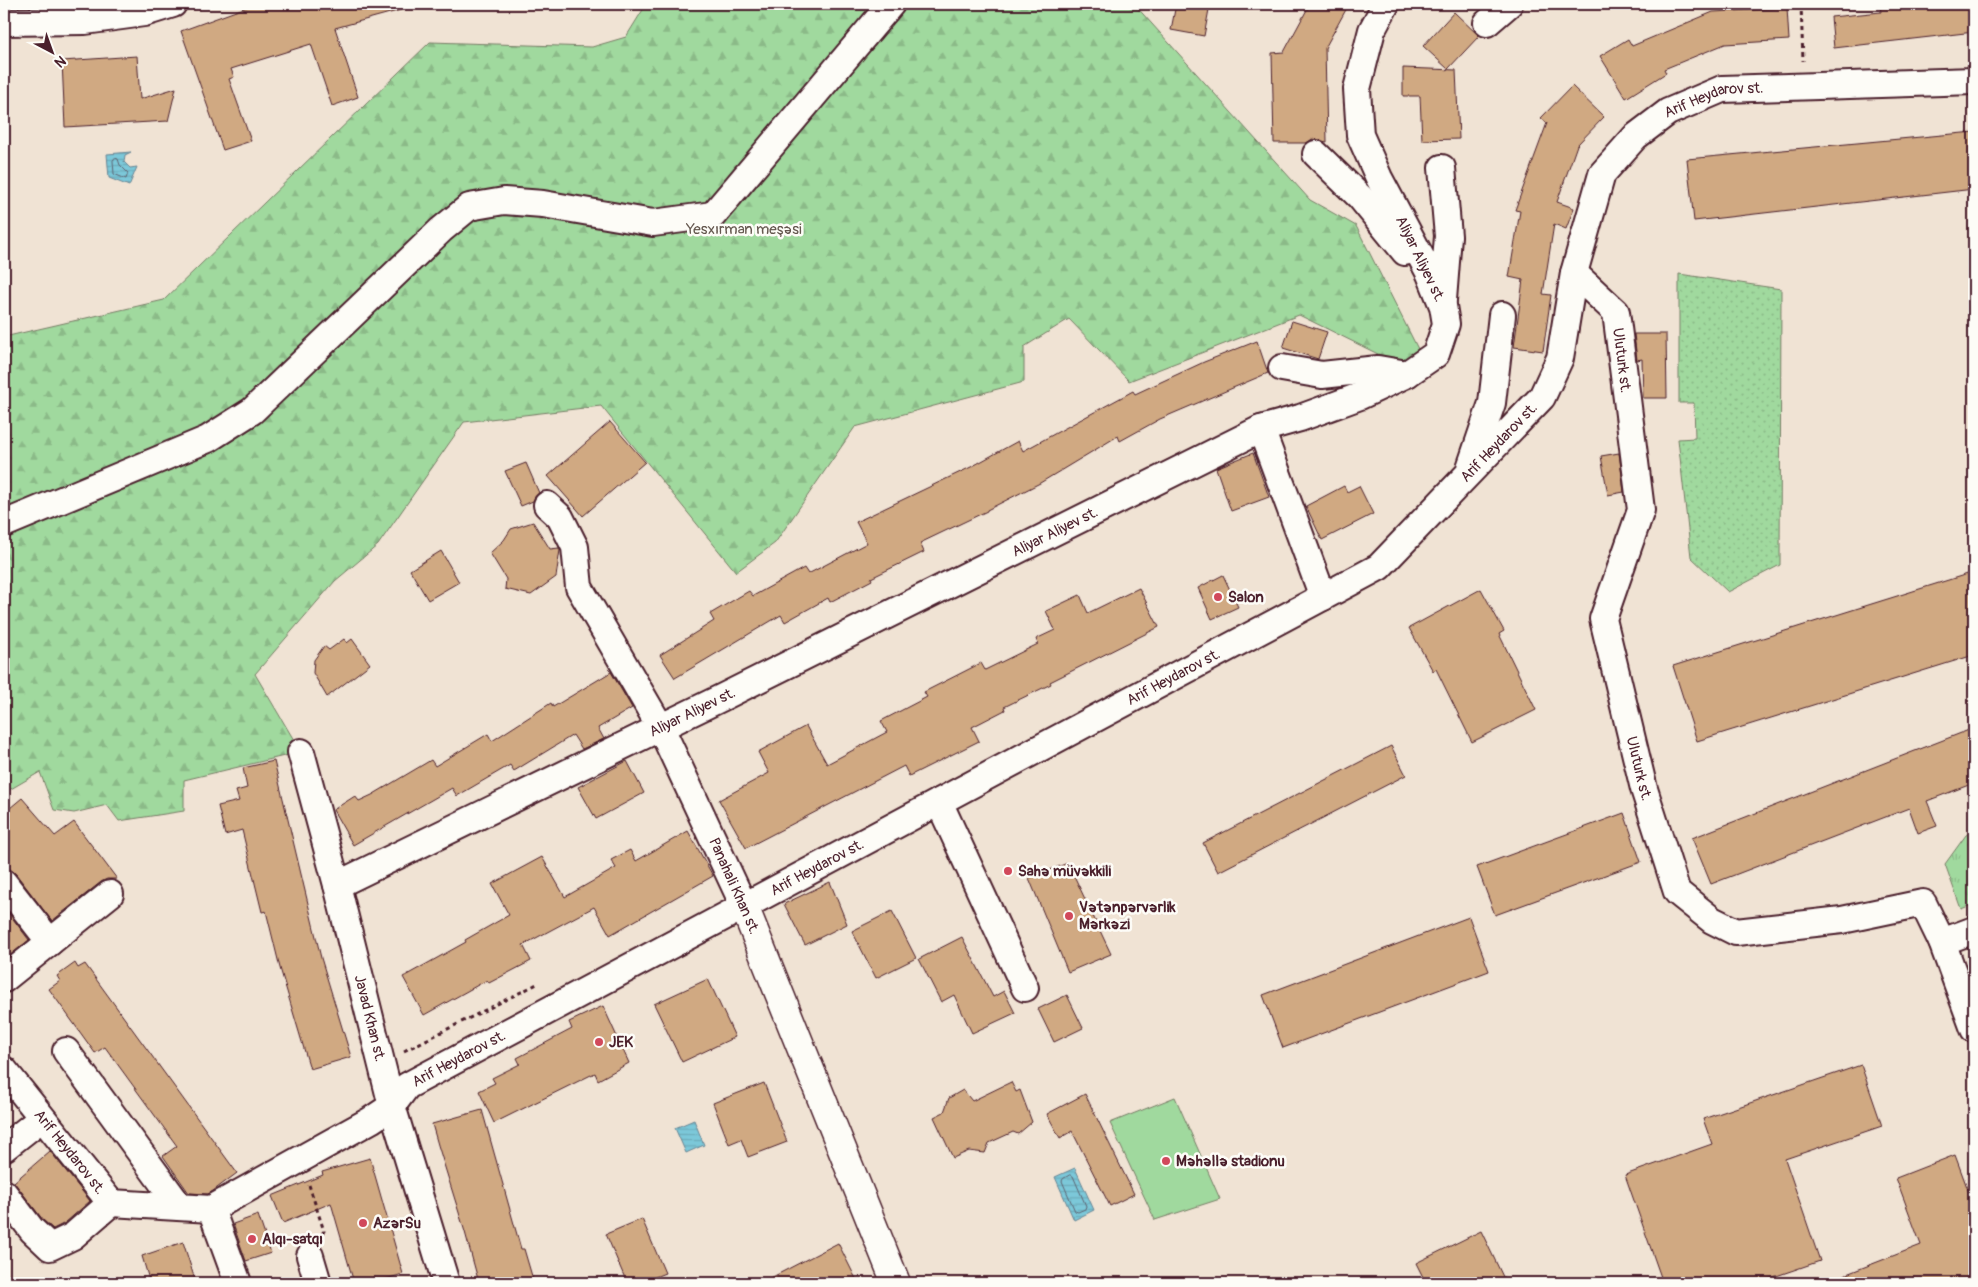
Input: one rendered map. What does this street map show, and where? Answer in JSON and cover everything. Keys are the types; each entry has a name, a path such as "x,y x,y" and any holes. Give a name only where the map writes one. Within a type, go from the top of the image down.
{"main road":[{"name":"Panahali Khan st.","path":"744,906 896,1283"}],"street":[{"path":"4,22 85,22 144,12 173,4"},
{"path":"4,524 208,438 252,411 440,230 469,207 504,201 543,204 653,223 713,215 891,4"},
{"name":"Aliyar Aliyev st.","path":"337,885 661,728 1261,429 1300,418 1360,396 1407,374 1436,354 1446,324 1443,306 1430,274 1379,178 1360,135 1357,89 1372,30 1386,4"},
{"path":"1487,24 1508,4"},
{"name":"Arif Heydarov st.","path":"4,1070 111,1203 211,1208 302,1160 371,1120 399,1096 744,906 1379,567 1542,397 1560,358 1574,273 1602,174 1636,136 1668,112 1722,90 1974,81"},
{"path":"1316,154 1360,197 1411,259 1430,274"},
{"path":"1442,168 1448,236 1443,306"},
{"name":"Uluturk st.","path":"1574,273 1616,312 1641,510 1602,619 1644,789 1677,892 1712,920 1736,932 1842,920 1923,903 1942,942 1974,1029"},
{"path":"1467,476 1492,403 1502,315"},
{"path":"1282,368 1322,376 1378,369 1407,374"},
{"path":"1261,429 1323,597"},
{"name":"Panahali Khan st.","path":"548,505 560,517 575,547 579,587 661,728 744,906"},
{"name":"Javad Khan st.","path":"301,752 337,885 399,1096 446,1283"},
{"path":"939,802 1025,988"},
{"path":"4,883 50,942"},
{"path":"4,979 110,894"},
{"path":"1942,942 1974,930"},
{"path":"66,1051 180,1206"},
{"path":"4,1148 42,1118"},
{"path":"4,1193 32,1230 50,1246 73,1236 111,1203"},
{"path":"211,1208 238,1283"},
{"path":"310,1256 318,1283"}],"path":[{"path":"1801,4 1802,47"},
{"path":"1795,62 1803,62"},
{"path":"399,1096 397,1055 548,979"},
{"path":"302,1160 324,1231 310,1256"}],"green space":[{"name":"Yesxırman meşəsi","path":"649,4 1134,4 1310,200 1356,226 1420,353 1403,363 1378,354 1299,315 1129,381 1069,319 1024,347 1024,382 855,427 775,543 736,572 601,406 464,422 378,545 335,581 255,674 301,752 184,780 184,811 119,821 107,805 74,813 54,810 40,772 4,793 4,337 164,300 430,42 592,47 626,37 644,8"},
{"path":"1679,274 1781,289 1780,565 1728,592 1691,557 1678,439 1695,438 1694,403 1679,403"},
{"path":"1974,831 1974,904 1961,909 1945,864 1966,835"},
{"name":"Məhəllə stadionu","path":"1175,1097 1220,1199 1155,1220 1110,1123"}],"water":[{"path":"131,152 125,155 124,162 130,168 137,167 129,186 109,178 107,154"},
{"path":"694,1120 704,1145 686,1153 675,1128"},
{"path":"1075,1168 1094,1210 1074,1220 1055,1177"}],"building":[{"path":"255,4 400,4 401,10 335,28 358,97 332,106 311,44 231,69 234,77 229,79 251,141 223,150 181,31"},
{"path":"1176,4 1210,4 1204,36 1171,30"},
{"path":"1310,4 1349,4 1325,48 1327,142 1312,139 1307,143 1274,143 1272,53 1284,52"},
{"path":"1974,4 1974,32 1834,48 1831,17 1881,12 1880,6"},
{"path":"1787,8 1789,40 1725,44 1664,69 1666,73 1626,98 1600,56 1628,39 1632,46 1713,12"},
{"path":"1454,12 1479,36 1448,69 1423,46"},
{"path":"137,56 140,99 176,88 168,121 65,127 62,61"},
{"path":"1403,68 1456,70 1459,139 1422,140 1420,96 1403,96"},
{"path":"1572,86 1604,117 1577,145 1557,202 1574,208 1566,229 1554,224 1543,294 1551,295 1543,351 1514,347 1523,280 1509,277 1520,211 1515,210 1547,123 1541,118"},
{"path":"1974,132 1974,189 1694,221 1687,159"},
{"path":"1292,321 1327,332 1318,359 1283,348"},
{"path":"1634,334 1666,334 1667,398 1643,398 1642,359 1637,360"},
{"path":"1257,341 1268,373 1160,419 1120,441 1118,436 1040,483 920,543 924,552 871,578 872,580 830,602 828,598 785,622 781,615 675,678 660,655 714,621 710,614 749,591 753,596 804,568 808,574 867,543 856,522 971,467 1018,441 1023,451 1133,391 1135,394 1204,362"},
{"path":"610,422 645,462 583,516 548,476"},
{"path":"1253,453 1269,497 1231,511 1216,468"},
{"path":"1619,453 1624,492 1608,495 1601,456"},
{"path":"526,463 539,493 533,501 521,506 505,471"},
{"path":"1344,486 1347,492 1359,486 1373,514 1322,540 1306,506"},
{"path":"533,522 550,549 559,548 560,550 556,577 531,595 505,589 506,579 490,553 504,540 511,529"},
{"path":"441,551 459,582 428,600 410,570"},
{"path":"1974,572 1974,655 1697,741 1673,666"},
{"name":"Salon","path":"1223,575 1238,607 1212,619 1198,588"},
{"path":"1139,588 1159,627 1050,682 1051,684 1004,707 1005,710 972,727 979,741 909,776 904,766 746,848 719,800 769,773 758,752 806,726 827,764 887,732 881,721 927,697 924,692 981,663 985,670 1038,644 1036,639 1055,630 1046,611 1080,595 1088,613"},
{"path":"1481,589 1504,631 1499,634 1536,710 1472,742 1436,669 1433,671 1409,628"},
{"path":"344,639 347,643 352,639 370,664 327,697 313,673 314,660 324,646 329,650"},
{"path":"611,672 632,708 598,728 604,739 582,749 573,735 514,771 510,765 457,796 452,788 353,845 333,810 355,796 359,801 372,795 431,760 435,766 488,734 492,741 551,703 553,707"},
{"path":"1974,728 1974,783 1927,801 1937,826 1918,833 1909,808 1711,884 1692,838"},
{"path":"1391,746 1406,775 1218,872 1203,843"},
{"path":"274,761 321,958 351,1057 310,1069 280,968 266,911 262,912 242,830 225,835 218,806 239,801 236,791 247,788 243,768"},
{"path":"627,761 644,793 596,819 578,787"},
{"path":"22,798 55,836 74,822 117,879 107,879 101,882 52,921 16,874 10,869 4,868 4,813"},
{"path":"1624,813 1641,862 1495,915 1477,867"},
{"path":"688,831 713,876 610,935 594,907 523,945 531,961 489,983 487,980 424,1015 403,977 466,942 465,940 509,915 492,884 542,857 565,897 616,868 611,860 630,850 636,861"},
{"name":"Vətənpərvərlik Mərkəzi","path":"1068,863 1111,954 1068,972 1029,878"},
{"path":"830,882 847,924 805,945 784,904"},
{"path":"4,907 29,940 4,960"},
{"path":"892,911 916,958 876,978 852,931"},
{"path":"1469,917 1489,971 1283,1048 1263,995"},
{"path":"962,937 993,997 1004,991 1015,1013 972,1033 954,995 941,1002 919,959"},
{"path":"75,963 78,968 85,964 237,1173 208,1194 189,1193 163,1156 177,1146 105,1047 95,1053 49,989 60,981 57,976"},
{"path":"708,979 735,1037 682,1062 654,1004"},
{"path":"1067,995 1083,1028 1054,1042 1038,1009"},
{"path":"603,1006 629,1063 598,1080 595,1073 494,1123 479,1091 495,1083 492,1078 520,1064 517,1058 572,1029 569,1022"},
{"path":"1861,1065 1882,1126 1785,1159 1820,1261 1756,1283 1663,1283 1625,1175 1712,1144 1703,1119"},
{"path":"1011,1082 1016,1092 1020,1090 1032,1122 1018,1134 1013,1132 989,1143 985,1153 969,1151 953,1158 934,1117 944,1112 949,1098 963,1090 972,1101"},
{"path":"764,1083 787,1142 748,1157 741,1139 729,1144 713,1103"},
{"path":"1085,1094 1134,1194 1110,1206 1072,1131 1060,1138 1047,1114"},
{"path":"482,1110 521,1249 524,1249 534,1283 479,1283 432,1124"},
{"path":"50,1151 90,1201 65,1223 53,1229 43,1220 14,1182"},
{"path":"1955,1155 1974,1206 1974,1283 1826,1283 1921,1245 1896,1178"},
{"name":"AzərSu","path":"370,1158 403,1274 372,1283 354,1283 331,1203 283,1223 272,1196 323,1175 322,1172"},
{"name":"Alqı-satqı","path":"258,1215 271,1253 246,1261 233,1224"},
{"path":"642,1219 665,1273 640,1283 627,1283 606,1234"},
{"path":"1481,1231 1506,1283 1426,1283 1416,1263"},
{"path":"183,1242 196,1283 150,1283 142,1256"},
{"path":"838,1243 858,1283 761,1283"}],"place":[{"name":"Salon","path":"1218,597"},
{"name":"Sahə müvəkkili","path":"1008,871"},
{"name":"Vətənpərvərlik Mərkəzi","path":"1069,916"},
{"name":"JEK","path":"599,1042"},
{"name":"Məhəllə stadionu","path":"1166,1161"},
{"name":"AzərSu","path":"363,1223"},
{"name":"Alqı-satqı","path":"252,1239"}]}
